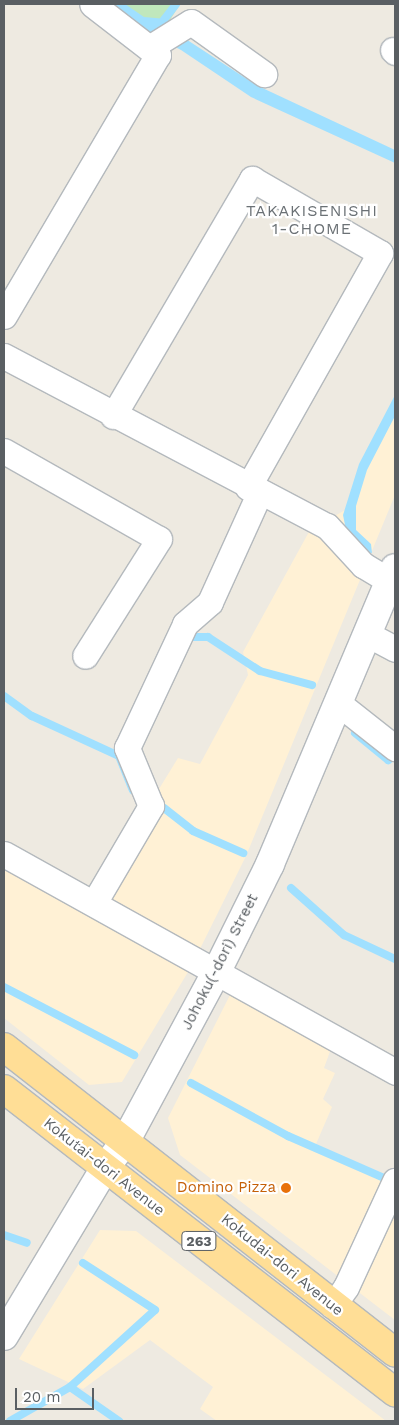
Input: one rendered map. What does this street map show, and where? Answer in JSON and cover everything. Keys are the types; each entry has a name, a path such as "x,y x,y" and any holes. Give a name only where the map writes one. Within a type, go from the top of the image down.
{"highway":[{"name":"Kokudai-dori Avenue","path":"4,1046 126,1140 333,1306 395,1352"},
{"name":"Kokutai-dori Avenue","path":"4,1088 395,1392"}],"street":[{"path":"4,316 158,55 154,45 92,4"},
{"path":"154,45 191,22 264,74"},
{"path":"94,903 151,806 127,748 185,624 210,602 254,489 380,253 252,179 114,416"},
{"path":"4,356 114,416 327,526 363,564 393,574"},
{"path":"4,451 160,539 85,656"},
{"name":"Johoku(-dori) Street","path":"4,1336 105,1168 126,1140 217,971 270,864 393,574"},
{"path":"367,634 395,649"},
{"path":"338,703 395,748"},
{"path":"4,854 217,971 395,1072"},
{"path":"333,1306 346,1287 393,1187"}],"shaded area":[{"path":"395,403 395,495 246,856 191,967 122,1082 89,1085 4,1018 4,863 86,908 178,758 200,764 248,675 243,652 310,530 347,509"},
{"path":"232,991 332,1046 324,1068 335,1073 323,1099 332,1107 313,1151 395,1185 395,1320 180,1155 168,1118"},
{"path":"100,1230 136,1231 386,1421 217,1421 200,1409 213,1387 150,1340 83,1389 19,1359"}],"green space":[{"path":"115,4 180,4 160,36"}],"water":[{"path":"108,4 125,4 144,17 166,19 169,28 256,85 395,150 395,163 251,97 181,50 139,28"},
{"path":"395,395 395,416 367,470 356,506 356,530 371,544 372,553 365,552 347,535 343,515 359,464"}],"waterway":[{"path":"159,26 176,4"},
{"path":"187,643 190,637 208,637 260,671 312,685"},
{"path":"4,696 32,716 119,756 133,790"},
{"path":"355,733 388,760 395,756"},
{"path":"164,808 193,831 243,853"},
{"path":"291,888 344,935 395,959"},
{"path":"4,987 134,1055"},
{"path":"191,1083 288,1136 391,1181"},
{"path":"4,1235 27,1243"},
{"path":"83,1263 155,1310 70,1387 119,1421"},
{"path":"10,1421 70,1387"}],"place":[{"name":"Domino Pizza","path":"286,1188"}],"district":[{"name":"TAKAKISENISHI 1-CHOME","path":"312,220"}]}
